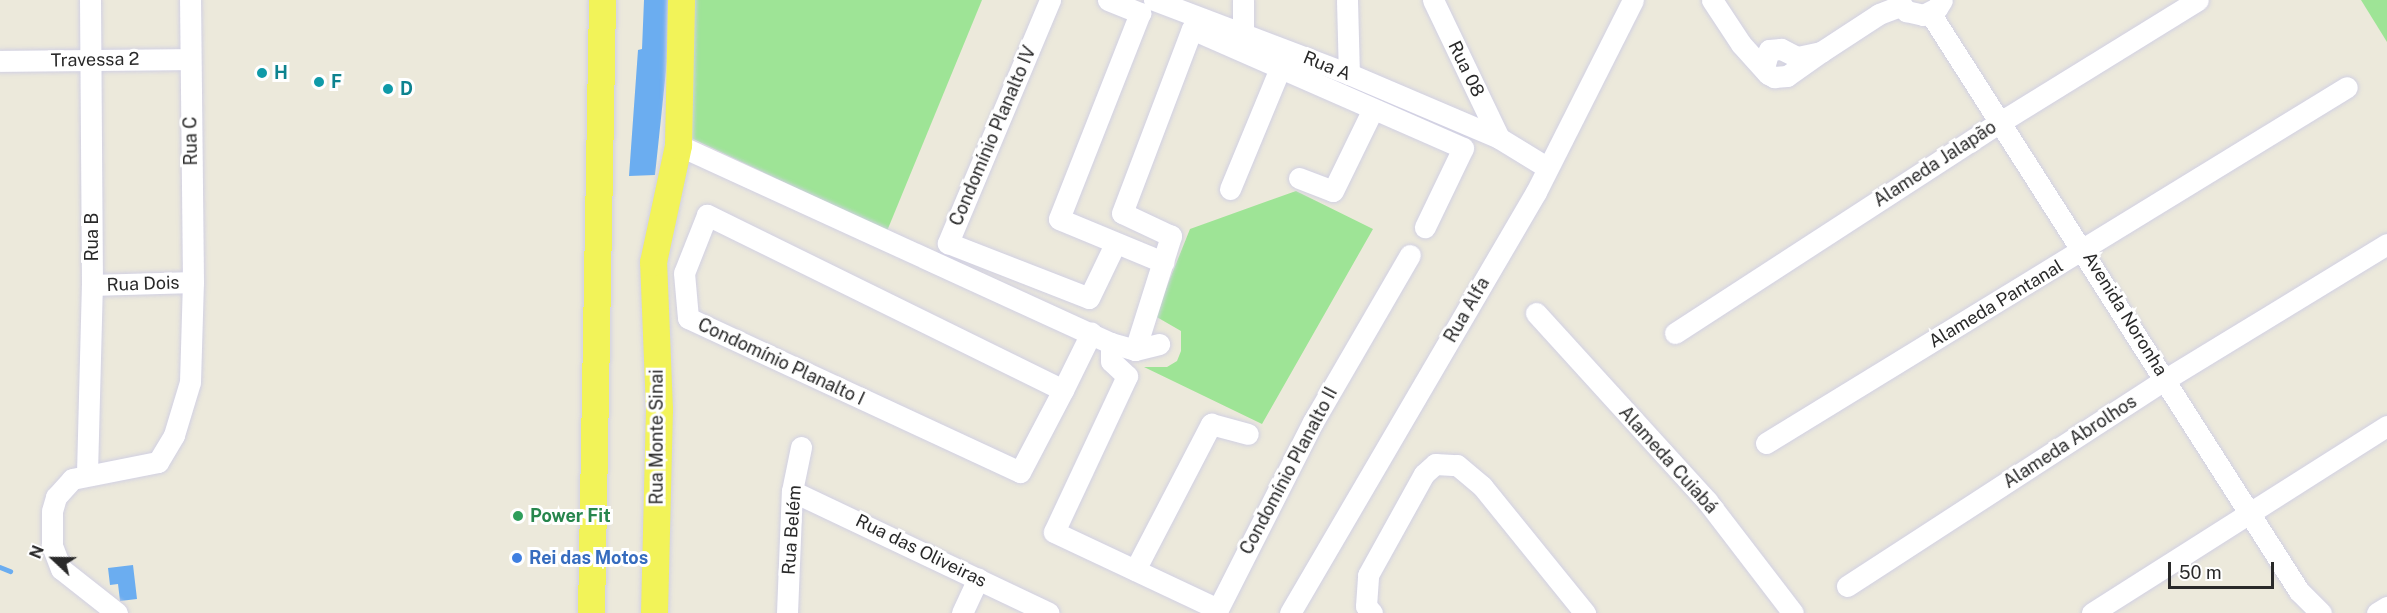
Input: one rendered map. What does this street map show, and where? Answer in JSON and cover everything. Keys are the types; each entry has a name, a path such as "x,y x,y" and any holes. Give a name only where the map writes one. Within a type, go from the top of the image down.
{"main road":[{"path":"591,613 602,0"},
{"name":"Rua Monte Sinai","path":"654,613 659,409 653,262 678,145 681,0"}],"street":[{"name":"Rua B","path":"87,473 92,285 90,0"},
{"name":"Rua C","path":"87,473 143,467 158,462 174,435 190,382 193,282 190,0"},
{"name":"Condomínio Planalto IV","path":"1050,0 948,243 1089,298 1115,244"},
{"path":"1108,0 1140,13 1059,219 1163,262"},
{"name":"Rua A","path":"1154,0 1349,75 1499,138 1548,168"},
{"path":"1243,0 1243,33"},
{"path":"1347,0 1349,75"},
{"name":"Rua 08","path":"1432,0 1499,138"},
{"name":"Rua Alfa","path":"1290,613 1548,168 1633,0"},
{"name":"Alameda Jalapão","path":"1675,333 2002,121 2198,0"},
{"path":"1715,3 1741,44 1766,59 1779,79 1899,3"},
{"name":"Avenida Noronha","path":"1899,3 1914,15 1936,6 2002,121 2299,591 2322,613"},
{"path":"1135,350 1171,236 1122,213 1192,29 1281,66 1463,148 1425,227"},
{"name":"Travessa 2","path":"0,61 190,59"},
{"path":"1230,189 1281,66"},
{"name":"Alameda Pantanal","path":"1766,443 2347,87"},
{"path":"1299,178 1333,191 1373,109"},
{"path":"678,145 1110,343 1135,350 1159,344"},
{"name":"Condomínio Planalto I","path":"1063,390 707,215 684,273 688,318 1020,472 1063,390 1091,333"},
{"name":"Alameda Abrolhos","path":"1847,586 2166,379 2387,244"},
{"name":"Condomínio Planalto II","path":"1110,343 1111,362 1127,376 1054,532 1218,609 1313,422 1410,255"},
{"name":"Rua Dois","path":"92,285 193,282"},
{"name":"Alameda Cuiabá","path":"1536,314 1707,501 1793,613"},
{"path":"1135,570 1211,424 1248,434"},
{"path":"2092,613 2387,426"},
{"name":"Rua Belém","path":"787,613 792,491 801,447"},
{"path":"1372,613 1366,606 1368,575 1424,474 1435,464 1457,465 1482,486 1585,613"},
{"path":"87,473 72,479 56,497 52,511 55,558 70,579 117,613"},
{"name":"Rua das Oliveiras","path":"792,491 1049,613"},
{"path":"962,613 978,579"},
{"path":"2299,591 2303,613"},
{"path":"2377,613 2387,607"}],"green space":[{"path":"693,0 982,0 887,231 689,137"},
{"path":"2361,0 2387,0 2387,42"},
{"path":"1296,191 1373,229 1262,424 1144,367 1167,367 1177,361 1181,351 1181,331 1155,316 1190,229"}],"water":[{"path":"644,0 670,0 668,52 655,175 629,176 638,50 642,49"},
{"path":"133,565 137,599 120,601 118,584 110,585 108,568"}],"waterway":[{"path":"0,567 10,571"}],"place":[{"name":"H","path":"262,73"},
{"name":"F","path":"319,82"},
{"name":"D","path":"388,89"},
{"name":"Power Fit","path":"518,516"},
{"name":"Rei das Motos","path":"517,558"}]}
